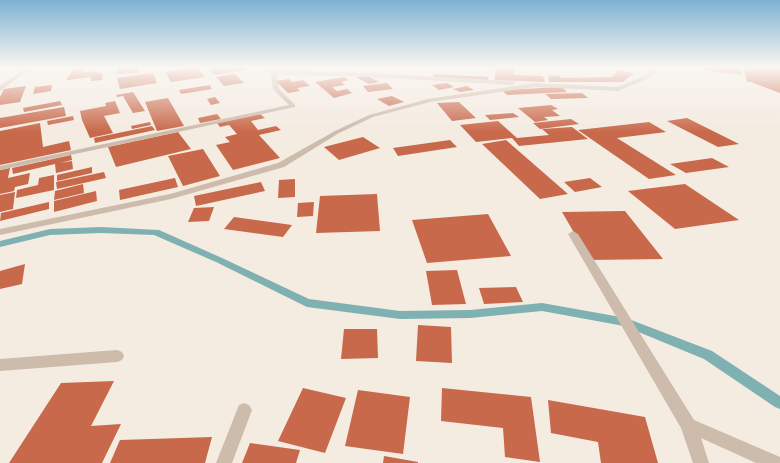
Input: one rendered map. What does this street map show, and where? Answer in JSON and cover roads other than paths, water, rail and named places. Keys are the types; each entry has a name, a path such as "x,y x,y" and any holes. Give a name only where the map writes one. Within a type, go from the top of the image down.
{"street":[{"path":"0,168 293,106 276,89"},
{"path":"0,232 171,196 281,166 337,132 371,116 430,100 510,89"},
{"path":"573,234 688,425 701,463"},
{"path":"0,365 117,356"},
{"path":"224,463 244,410"},
{"path":"688,425 775,463"}],"waterway":[{"path":"0,244 50,232 101,230 156,232 219,260 307,303 400,315 470,314 542,307 626,322 708,355 780,403"}]}
